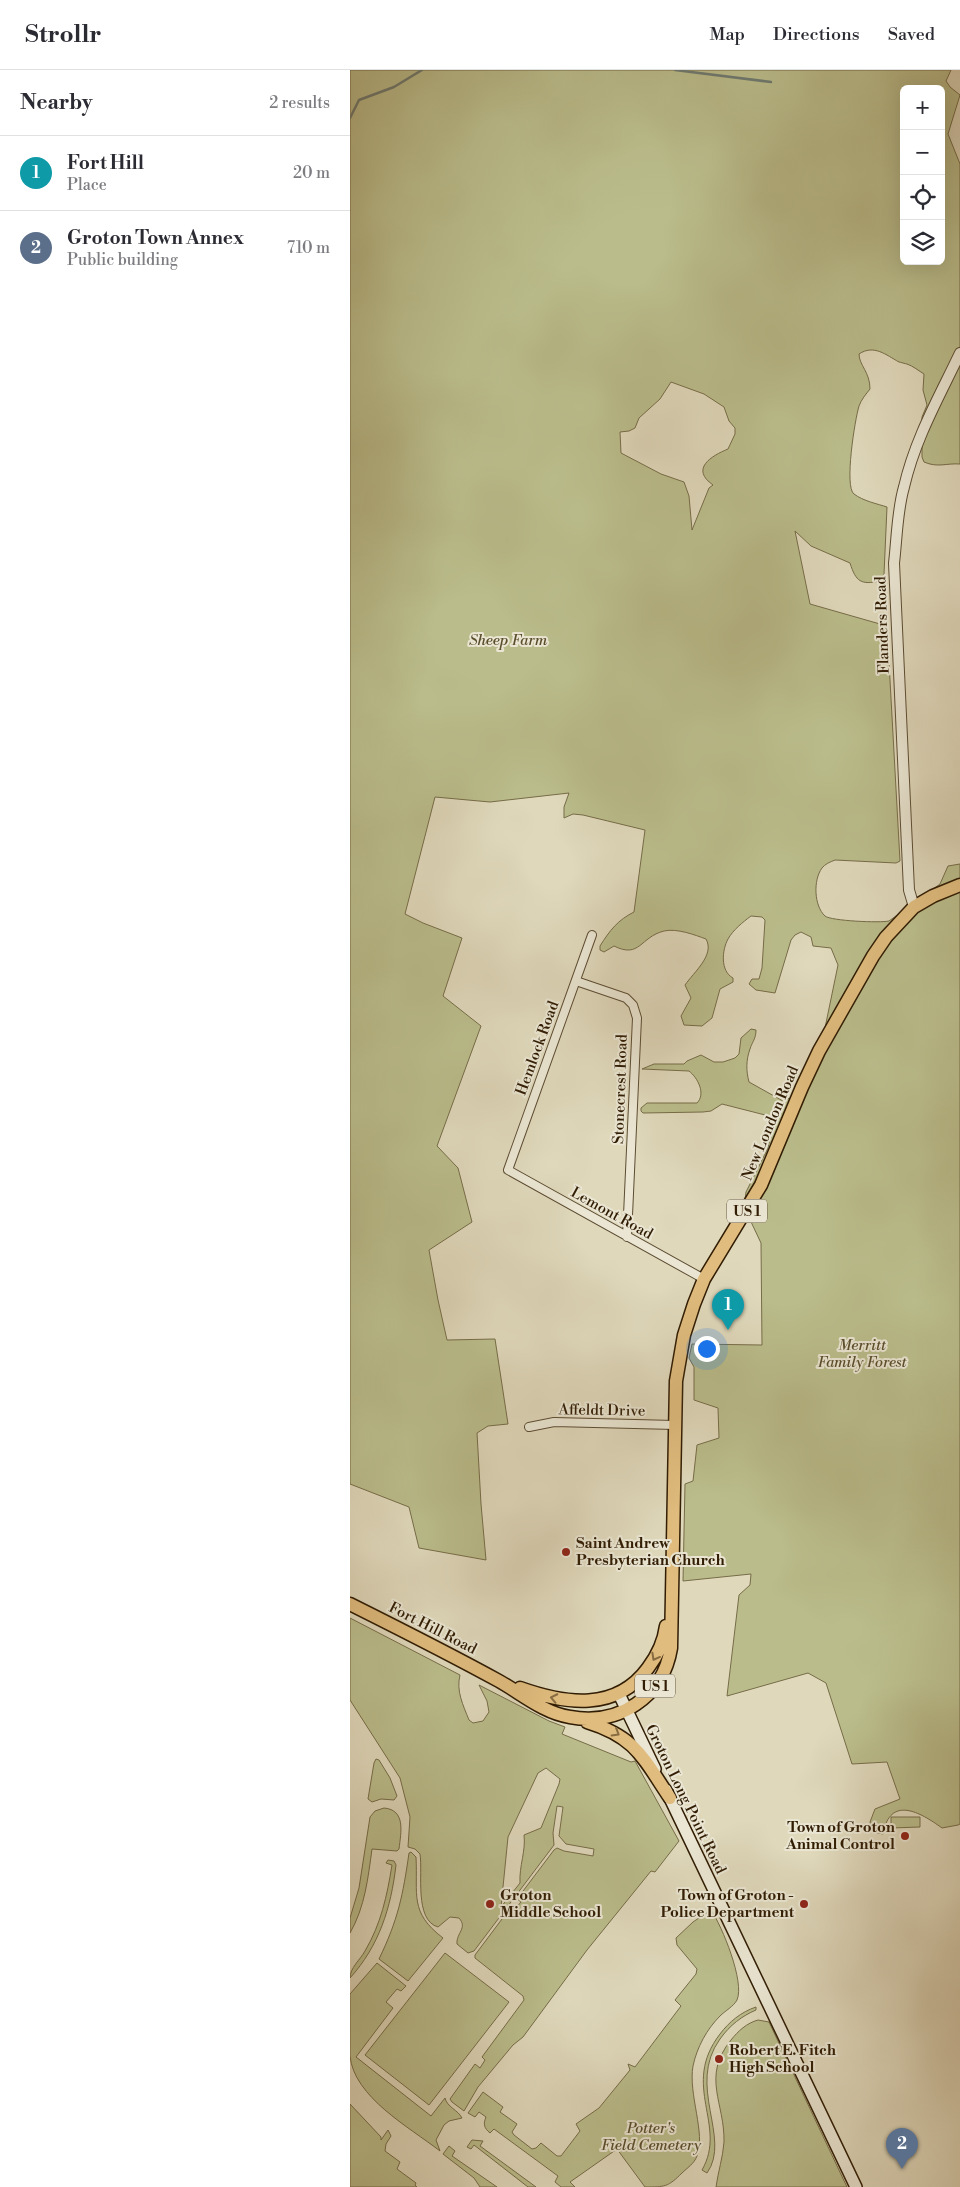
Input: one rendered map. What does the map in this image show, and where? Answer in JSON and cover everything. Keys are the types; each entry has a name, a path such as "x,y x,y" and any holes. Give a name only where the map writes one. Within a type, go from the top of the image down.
{"main road":[{"name":"New London Road","path":"671,1594 675,1425 679,1359 694,1304 704,1279 761,1185 802,1087 873,956 900,921 914,907 933,896 960,885"},
{"name":"Fort Hill Road","path":"501,1682 535,1694 565,1700 593,1700 619,1694 633,1686 643,1675 658,1652 666,1632 671,1594"},
{"name":"Fort Hill Road","path":"350,1604 501,1682 531,1701 570,1717 601,1718 627,1710 648,1695 666,1668 672,1642 671,1594"},
{"name":"Groton Long Point Road","path":"619,1694 856,2187"},
{"path":"570,1717 607,1728 624,1738 638,1752 670,1798"}],"street":[{"name":"Flanders Road","path":"914,907 909,890 894,563 903,488 910,464 934,405 960,353"},
{"name":"Hemlock Road","path":"508,1170 592,935"},
{"name":"Stonecrest Road","path":"576,980 626,998 633,1005 637,1018 627,1237"},
{"name":"Lemont Road","path":"508,1170 704,1279"},
{"name":"Affeldt Drive","path":"529,1427 554,1422 675,1425"}],"green space":[{"path":"350,70 951,70 946,81 960,95 948,134 960,164 960,464 929,464 924,462 922,457 922,417 927,405 923,390 924,374 907,364 875,350 864,351 859,354 859,358 870,383 870,389 861,402 857,413 851,452 850,479 851,489 854,494 887,507 884,574 880,581 868,583 860,581 850,563 811,546 795,531 810,604 887,626 900,861 896,863 835,860 826,864 819,873 816,886 817,900 821,912 829,918 836,919 866,922 889,921 940,884 948,866 960,864 960,1824 942,1828 924,1817 907,1810 892,1814 883,1834 873,1832 870,1822 875,1809 900,1799 887,1762 852,1764 826,1683 808,1673 727,1696 739,1595 750,1585 751,1574 683,1581 685,1484 693,1481 697,1445 719,1438 718,1408 694,1400 694,1367 689,1358 692,1344 762,1345 761,1243 744,1207 746,1192 768,1148 773,1124 769,1116 722,1104 711,1111 703,1112 643,1113 641,1108 647,1103 697,1103 700,1099 701,1091 698,1082 689,1071 642,1069 654,1064 684,1064 701,1055 714,1062 723,1062 735,1058 739,1054 741,1038 751,1029 756,1030 747,1061 749,1082 783,1101 792,1097 825,1028 838,965 831,948 813,946 811,937 801,932 791,940 775,993 756,990 749,984 752,979 759,979 762,968 765,920 762,917 751,916 735,929 726,944 723,960 726,970 733,978 733,982 720,989 712,1018 702,1026 684,1025 681,1016 691,998 685,985 706,957 708,945 706,939 686,932 669,930 656,934 635,949 629,950 614,946 604,952 600,950 600,946 615,926 623,918 634,912 645,830 583,815 573,814 564,818 564,807 569,793 490,802 435,797 405,914 462,938 443,996 481,1026 437,1146 458,1168 472,1222 429,1250 447,1340 495,1339 508,1424 488,1426 477,1433 486,1560 419,1548 409,1507 350,1484","holes":["671,382 704,394 724,407 729,421 735,428 735,434 728,449 715,455 703,468 703,474 713,485 709,488 692,530 689,496 684,482 661,474 621,453 620,432 635,428 639,418 660,399"]},
{"path":"350,1618 460,1675 459,1687 461,1698 469,1720 473,1723 483,1721 489,1712 487,1701 479,1685 549,1721 565,1727 562,1734 631,1762 635,1761 679,1841 655,1872 651,1871 587,1950 523,2037 513,2045 478,2087 464,2111 450,2099 475,2064 480,2068 485,2060 482,2057 524,2000 523,1996 475,1958 475,1955 511,1907 515,1909 521,1902 517,1899 554,1850 557,1848 593,1856 594,1849 566,1844 559,1836 563,1807 557,1806 553,1833 554,1845 474,1951 468,1953 457,1944 462,1928 459,1918 450,1917 438,1927 430,1923 425,1915 421,1895 420,1854 415,1849 408,1847 410,1817 400,1778 350,1700","holes":["546,1768 560,1779 541,1828 524,1835 520,1883 501,1907 508,1837 538,1773"]},
{"path":"376,1759 379,1760 390,1778 397,1796 394,1800 381,1799 372,1802 368,1799"},
{"path":"384,1808 396,1813 399,1817 401,1829 399,1849 397,1851 372,1849 362,1903 350,1933 350,1918 359,1888 370,1817 375,1811"},
{"path":"891,1817 920,1817 920,1827 891,1828"},
{"path":"411,1852 416,1857 416,1892 420,1911 432,1929 443,1938 408,1981 379,1959 395,1919 402,1895 409,1853"},
{"path":"388,1860 394,1861 396,1865 387,1911 369,1953 350,1978 350,1974 371,1941 379,1920 392,1865 386,1863"},
{"name":"Potter's Field Cemetery","path":"711,1910 721,1928 731,1954 739,1992 736,2002 711,2027 697,2052 692,2077 699,2147 694,2161 673,2181 662,2186 645,2187 617,2149 570,2182 575,2187 561,2187 555,2182 558,2176 494,2129 490,2133 485,2128 486,2117 479,2112 475,2117 468,2113 483,2092 503,2107 500,2112 517,2124 512,2132 514,2135 532,2149 541,2143 557,2156 561,2156 580,2131 576,2124 599,2108 630,2070 628,2064 635,2067 681,2006 675,2000 696,1974 697,1969 677,1945 676,1938 693,1922"},
{"path":"445,1953 509,2002 429,2105 365,2055"},
{"path":"377,1963 406,1986 401,1991 397,1989 386,2002 393,2008 356,2057 431,2116 445,2098 448,2104 462,2118 449,2121 444,2125 436,2140 440,2151 399,2121 372,2098 361,2085 354,2071 350,2056 350,1994"},
{"path":"756,2007 756,2010 741,2018 728,2029 720,2039 711,2057 707,2075 715,2144 713,2159 707,2173 702,2170 709,2153 710,2137 704,2088 704,2071 709,2053 727,2025 740,2015"},
{"path":"758,2020 769,2022 847,2187 716,2187 724,2142 717,2090 717,2066 722,2053 734,2037 746,2025"},
{"path":"350,2104 381,2137 381,2140 388,2130 391,2136 386,2144 385,2151 400,2162 397,2169 416,2183 417,2187 350,2187"},
{"path":"472,2140 483,2141 480,2146 536,2187 528,2187 474,2145 471,2149 467,2147"},
{"path":"449,2146 455,2151 452,2156 497,2187 480,2187 474,2178 443,2154"}],"waterway":[{"path":"350,118 359,100 394,87 422,70"},
{"path":"675,70 771,82"}],"place":[{"name":"Fort Hill","path":"728,1330"},
{"name":"Saint Andrew Presbyterian Church","path":"566,1552"},
{"name":"Town of Groton Animal Control","path":"905,1836"},
{"name":"Groton Middle School","path":"490,1904"},
{"name":"Town of Groton - Police Department","path":"804,1904"},
{"name":"Robert E. Fitch High School","path":"719,2059"},
{"name":"Groton Town Annex","path":"902,2169"}],"park label":[{"name":"Sheep Farm","path":"508,640"},
{"name":"Merritt Family Forest","path":"862,1354"}]}
